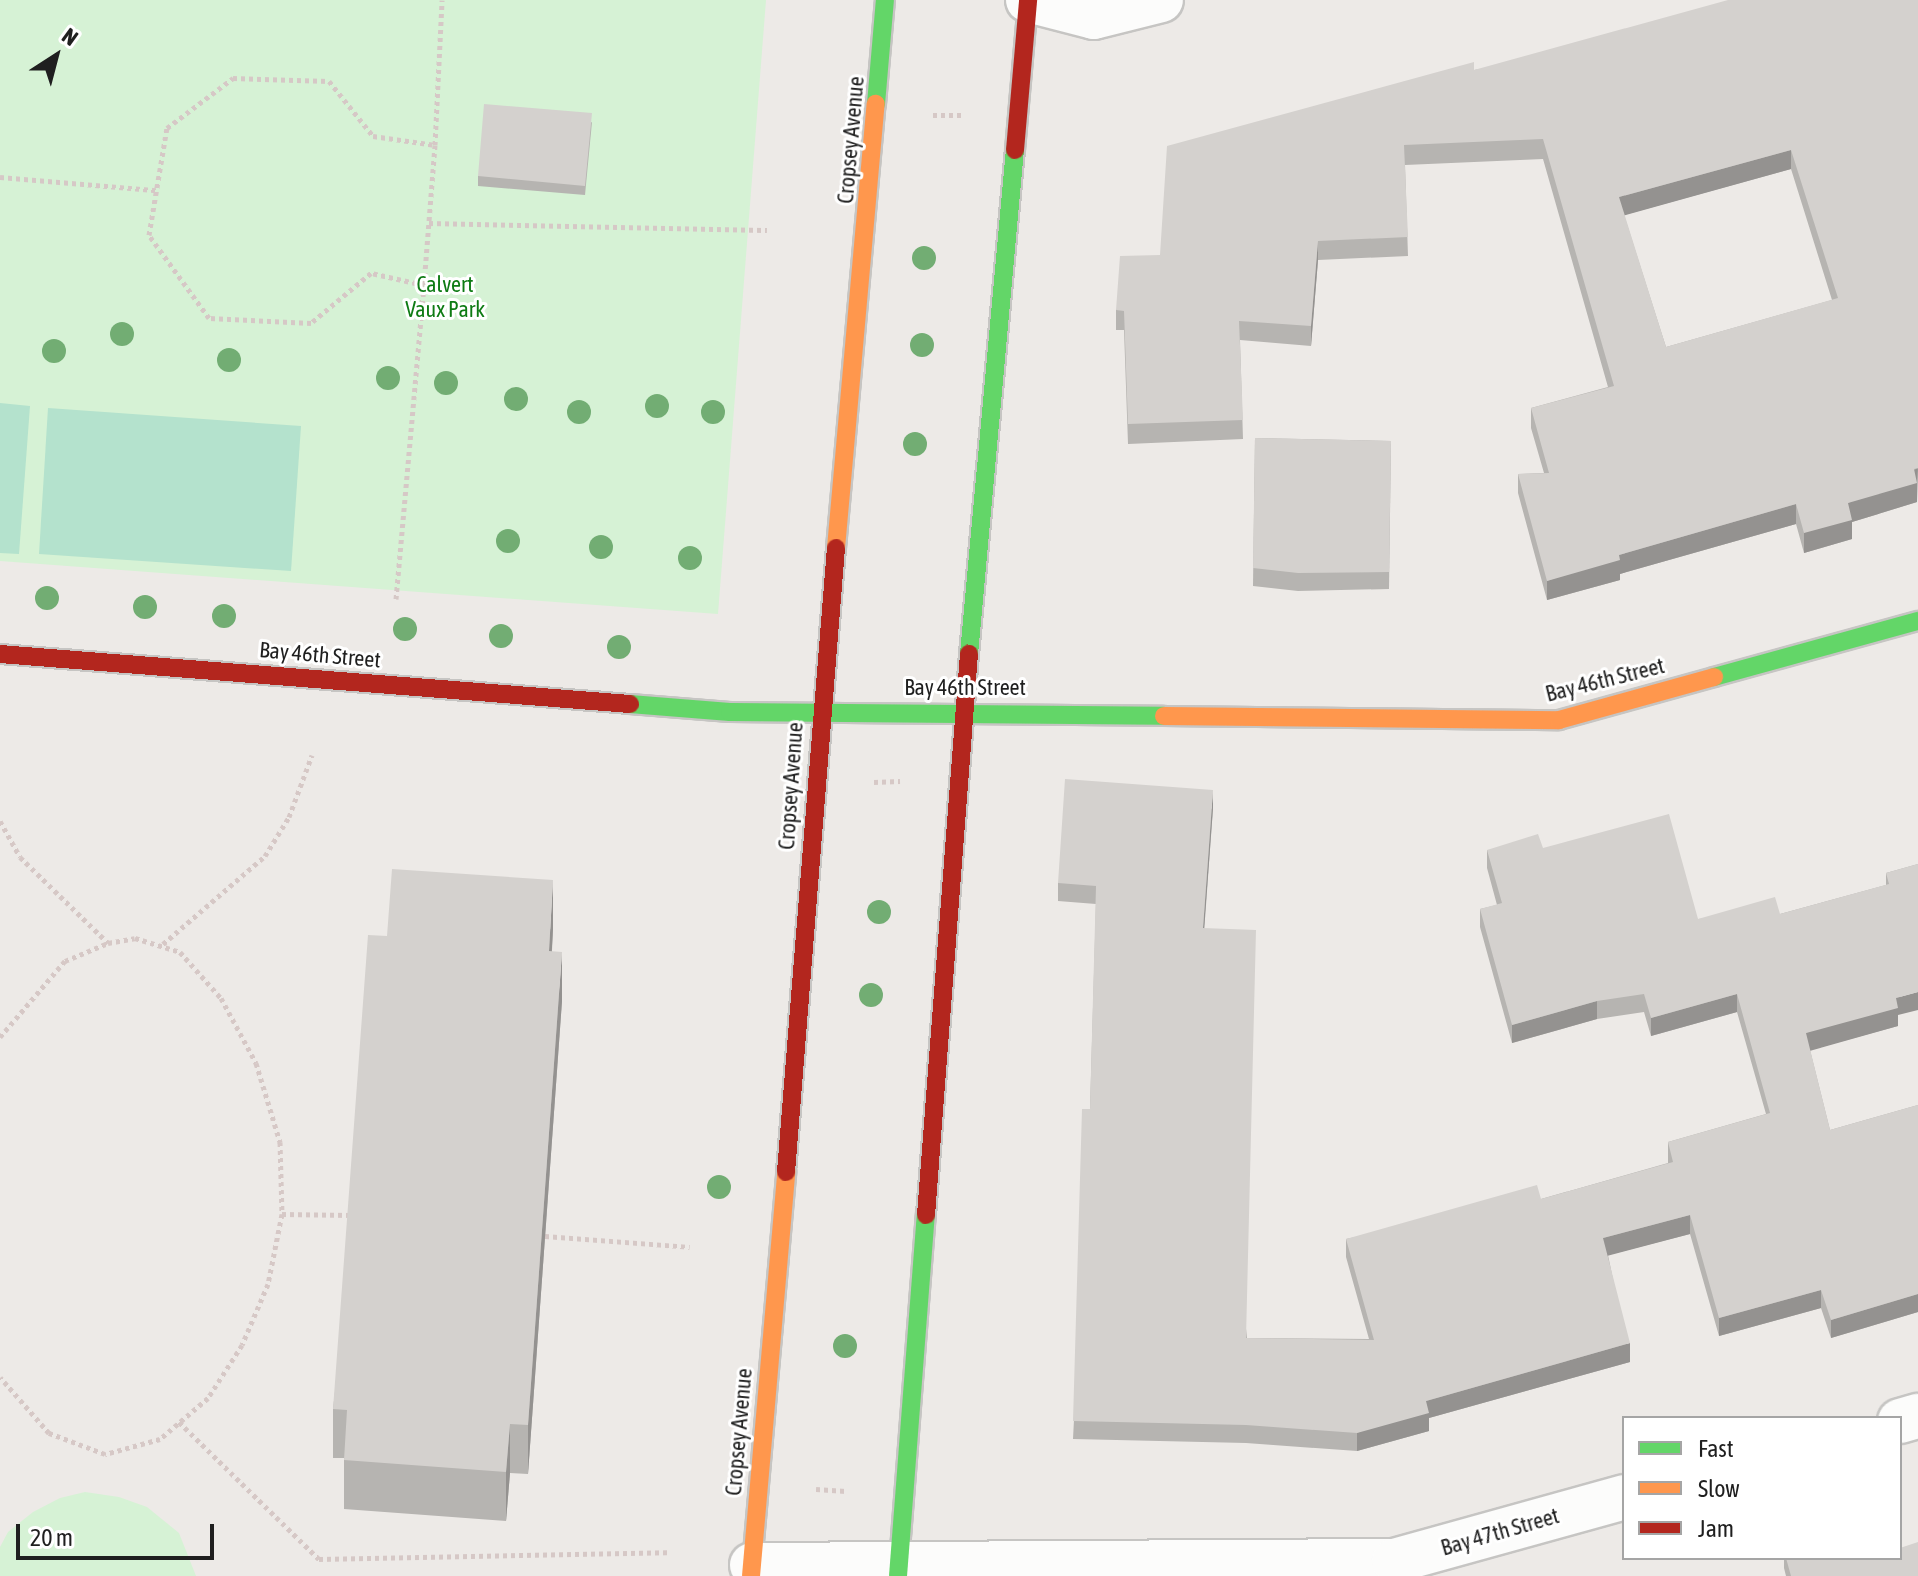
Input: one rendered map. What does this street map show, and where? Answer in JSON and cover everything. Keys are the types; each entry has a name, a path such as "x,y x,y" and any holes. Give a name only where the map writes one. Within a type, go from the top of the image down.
{"main road":[{"name":"Cropsey Avenue","path":"752,1570 794,1085 821,712 885,0"},
{"path":"899,1570 964,712 1028,0"},
{"name":"Bay 46th Street","path":"0,654 730,712 1559,720 1918,621"}],"street":[{"path":"1028,0 1094,17 1161,0"},
{"name":"Bay 47th Street","path":"752,1570 1394,1561 1622,1498"}],"path":[{"path":"396,599 435,145 442,0"},
{"path":"424,285 371,273 311,323 209,318 149,235 167,128 233,78 329,81 373,136 435,145"},
{"path":"925,115 965,115"},
{"path":"0,177 156,190"},
{"path":"429,223 767,230"},
{"path":"162,944 265,856 289,817 312,755"},
{"path":"862,782 905,780"},
{"path":"0,821 20,857 108,943"},
{"path":"0,1037 65,961 108,943 135,938 180,952 221,998 256,1063 280,1142 282,1214 268,1284 242,1345 208,1398 160,1439 105,1454 49,1433 0,1377"},
{"path":"282,1214 351,1215"},
{"path":"545,1236 690,1247"},
{"path":"179,1422 319,1559 668,1552"},
{"path":"807,1489 855,1491"}],"green space":[{"name":"Calvert Vaux Park","path":"0,0 766,0 718,614 0,561"},
{"path":"0,403 30,406 19,554 0,553"},
{"path":"48,408 301,426 291,571 39,554"},
{"path":"85,1492 119,1497 147,1507 179,1533 196,1576 0,1576 0,1547 8,1532 33,1512 60,1498"}],"building":[{"path":"1728,0 1918,0 1918,468 1914,469 1917,483 1848,503 1852,520 1804,533 1796,504 1619,555 1620,560 1547,581 1518,474 1549,473 1531,408 1614,386 1543,139 1404,145 1408,237 1318,241 1311,326 1239,321 1243,420 1128,424 1124,311 1116,310 1120,256 1160,255 1167,146 1474,62 1474,70","holes":["1791,150 1838,298 1666,347 1619,197"]},
{"path":"484,104 592,113 585,186 478,176"},
{"path":"1255,438 1391,441 1389,572 1298,573 1253,568"},
{"path":"1065,779 1213,790 1203,928 1256,930 1246,1338 1374,1340 1346,1239 1537,1185 1541,1199 1673,1162 1668,1142 1770,1113 1737,994 1651,1018 1644,994 1597,1001 1512,1025 1480,909 1502,903 1487,850 1538,834 1543,848 1669,814 1698,919 1775,897 1780,914 1889,884 1886,873 1918,864 1918,992 1896,998 1898,1008 1806,1033 1830,1130 1918,1105 1918,1294 1831,1320 1821,1290 1719,1318 1690,1215 1603,1238 1630,1343 1426,1401 1429,1413 1357,1433 1246,1425 1073,1421 1082,1109 1090,1109 1096,886 1058,883"},
{"path":"392,869 553,880 549,951 562,952 528,1425 510,1424 506,1472 344,1460 347,1410 333,1409 368,935 387,936"},
{"path":"1918,1542 1918,1576 1791,1576 1787,1560 1902,1560 1902,1547"}],"traffic: fast":[{"path":"876,104 885,0"},
{"path":"969,654 1015,150"},
{"path":"1714,677 1918,621"},
{"path":"630,704 730,712 1164,716"},
{"path":"898,1576 926,1215"}],"traffic: slow":[{"path":"836,548 876,104"},
{"path":"1164,716 1559,720 1714,677"},
{"path":"751,1576 786,1172"}],"traffic: jam":[{"path":"1015,150 1028,0"},
{"path":"786,1172 836,548"},
{"path":"0,654 630,704"},
{"path":"926,1215 969,654"}]}
